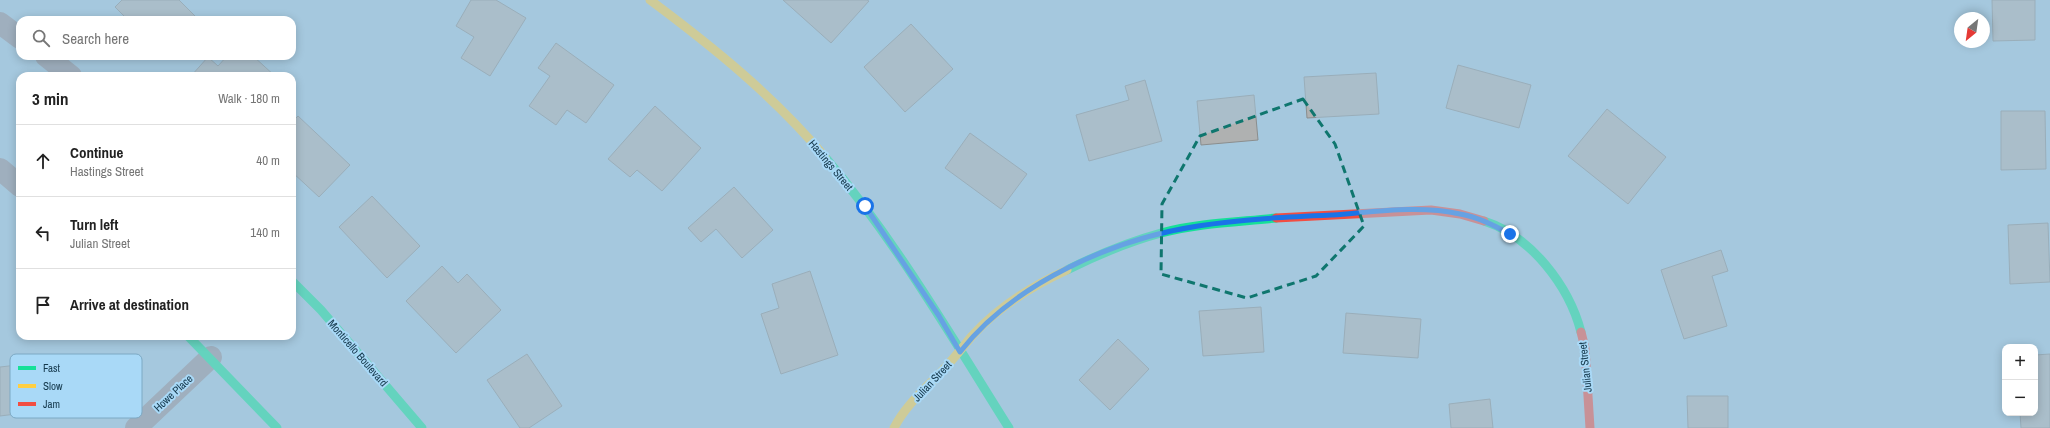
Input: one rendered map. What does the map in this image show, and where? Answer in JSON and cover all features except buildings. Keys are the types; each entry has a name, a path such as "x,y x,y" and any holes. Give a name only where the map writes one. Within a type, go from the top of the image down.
{"street":[{"name":"Hastings Street","path":"650,0 695,32 767,95 811,140 865,206 939,316 960,352 1009,428"},
{"path":"0,23 16,35"},
{"path":"51,60 66,72"},
{"path":"0,169 16,183"},
{"name":"Julian Street","path":"894,428 901,414 960,352 973,335 991,318 1045,280 1105,251 1161,233 1198,226 1279,218 1431,210 1460,214 1492,224 1510,234 1538,256 1560,283 1576,314 1584,348 1590,428"},
{"name":"Monticello Boulevard","path":"296,285 321,310 422,428"},
{"path":"192,340 211,357 277,428"},
{"name":"Howe Place","path":"136,428 211,357"}],"highlighted area":[{"path":"1303,99 1335,144 1364,226 1316,276 1247,298 1161,274 1162,204 1200,136"}],"traffic: fast":[{"path":"825,157 876,222 899,255 1009,428"},
{"path":"1067,270 1113,249 1161,233 1204,225 1276,218"},
{"path":"1484,221 1501,228 1517,238 1546,265 1567,297 1581,332"},
{"path":"296,285 321,310 422,428"},
{"path":"192,340 277,428"}],"traffic: slow":[{"path":"650,0 697,36 764,93 806,135 825,157"},
{"path":"894,428 909,405 949,363 982,325 1028,290 1067,270"}],"traffic: jam":[{"path":"1276,218 1431,210 1460,214 1484,221"},
{"path":"1581,332 1585,348 1590,428"}],"route":[{"path":"865,206 939,316 960,352 973,335 991,318 1008,304 1045,280 1105,251 1161,233 1198,226 1279,218 1431,210 1460,214 1492,224 1510,234"}]}
